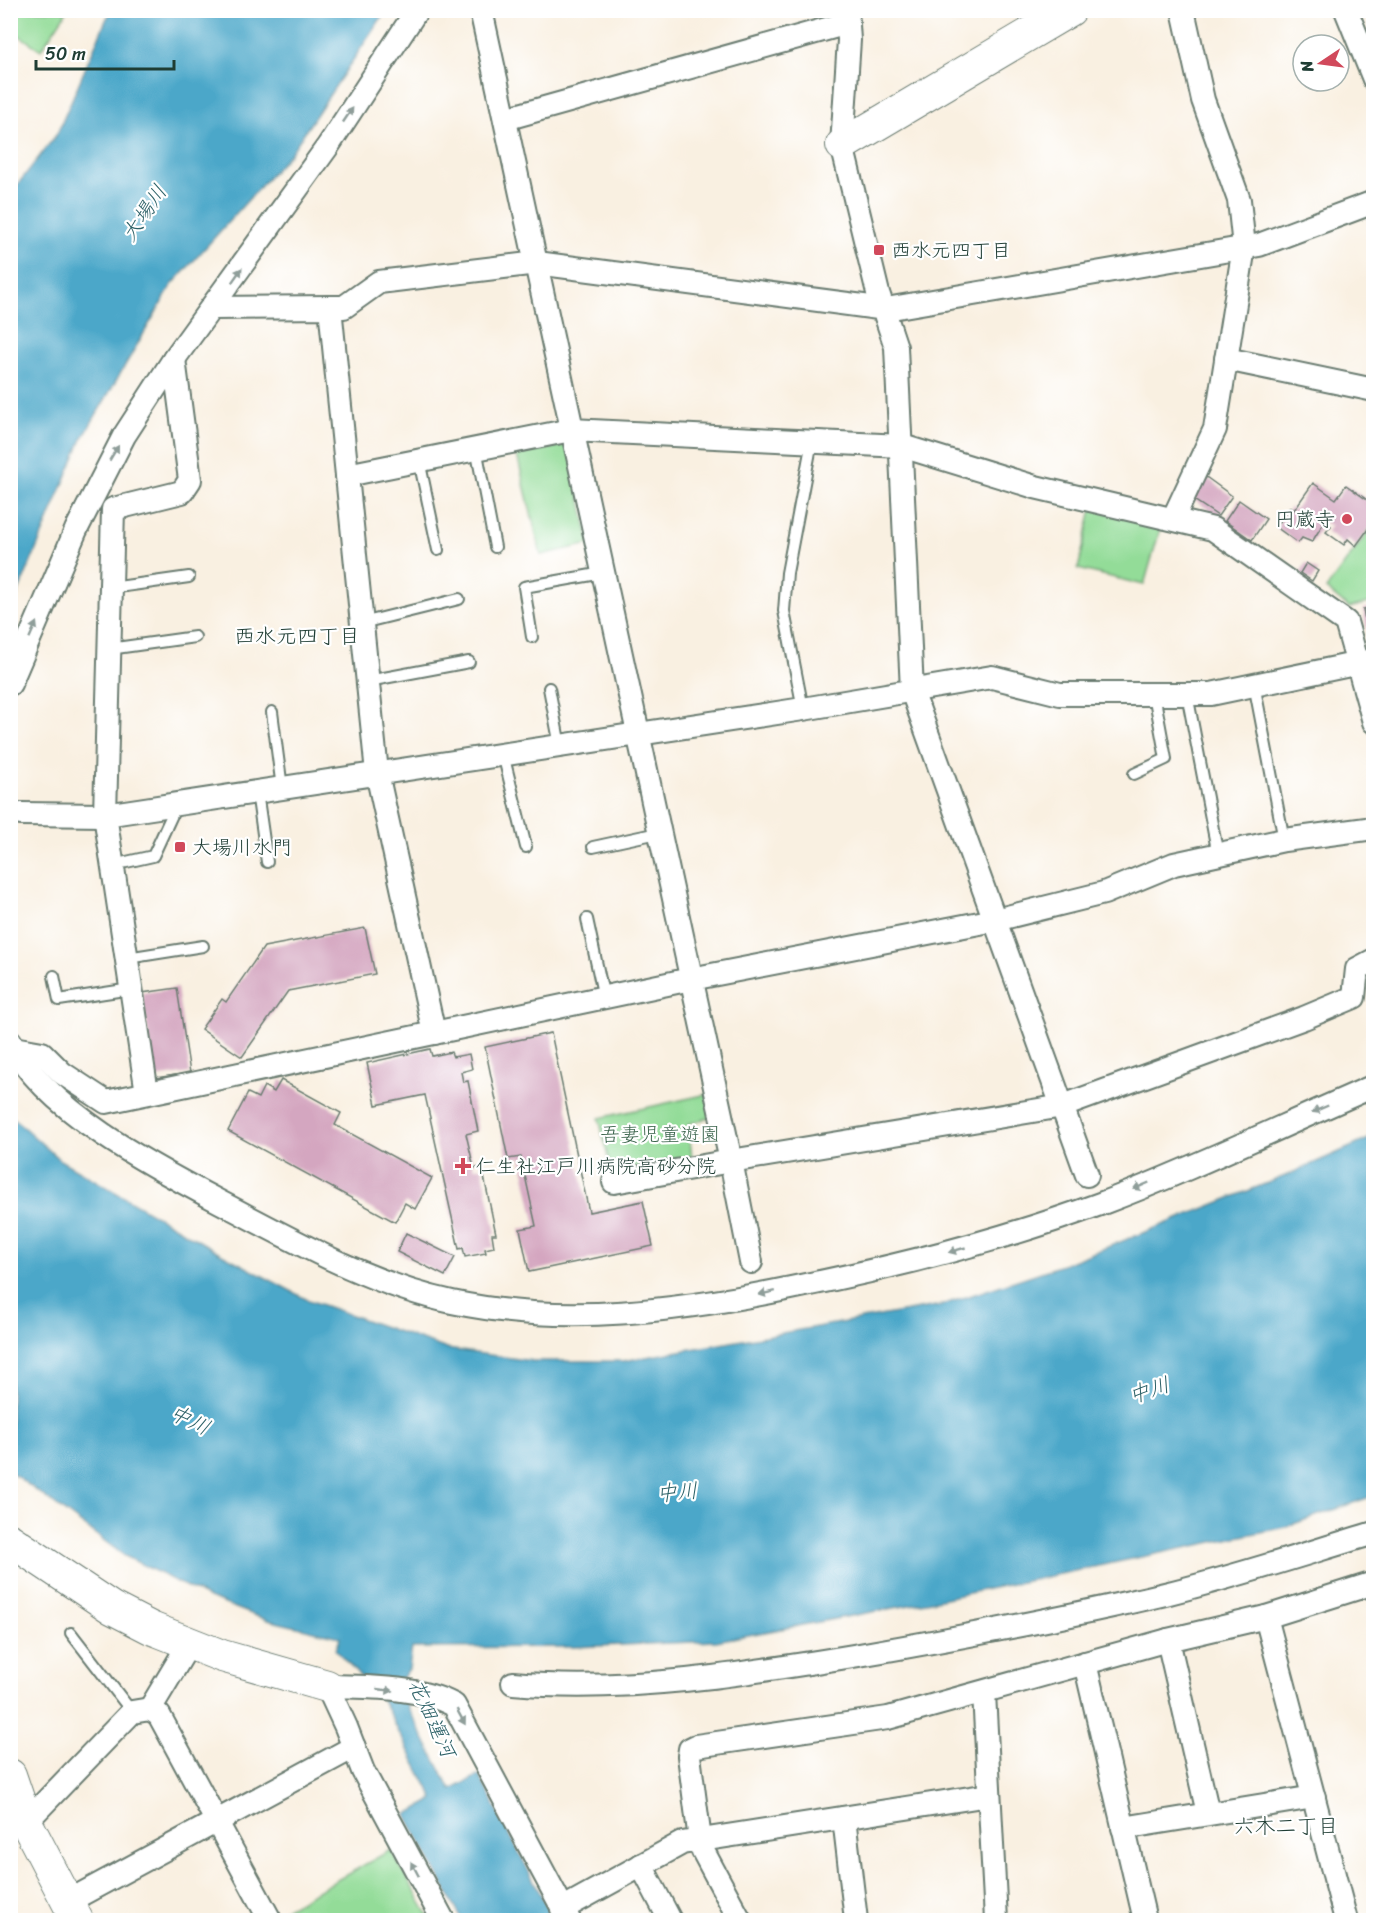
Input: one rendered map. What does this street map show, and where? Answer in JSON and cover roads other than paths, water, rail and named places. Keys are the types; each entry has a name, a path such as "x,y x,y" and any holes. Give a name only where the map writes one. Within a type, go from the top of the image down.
{"street":[{"path":"10,684 108,463 174,359 214,308 328,146 417,10"},
{"path":"481,10 751,1262"},
{"path":"842,145 1071,10"},
{"path":"1173,519 1215,429 1244,247 1239,200 1203,100 1183,10"},
{"path":"1346,10 1374,79"},
{"path":"505,119 847,17 842,145 878,293 886,309 896,347 912,691 1087,1175"},
{"path":"214,308 344,307 379,282 392,279 537,263 886,309 1259,245 1374,202"},
{"path":"330,307 377,773 434,1033"},
{"path":"147,1093 105,815 113,508 182,492 190,480 174,359"},
{"path":"1226,359 1374,390"},
{"path":"347,474 571,430 902,446 1035,487 1213,529 1346,622 1365,661 1374,722"},
{"path":"21,814 105,815 803,709 992,677 1060,694 1211,694 1365,661"},
{"path":"12,1044 42,1053 62,1073 106,1102 691,979 995,920 1104,893 1174,864 1284,840 1374,828"},
{"path":"614,1182 1062,1106 1304,1018 1354,997 1357,969 1374,960"},
{"path":"12,1044 31,1073 49,1093 90,1124 168,1173 268,1227 369,1274 419,1293 482,1308 550,1315 689,1307 758,1295 918,1261 1038,1226 1102,1203 1374,1086"},
{"path":"513,1683 552,1686 697,1680 983,1634 1176,1591 1248,1572 1374,1533"},
{"path":"12,1545 112,1608 189,1644 327,1686 412,1693 441,1698 454,1705 565,1915 641,1866 682,1843 989,1795"},
{"path":"740,1920 703,1851 689,1756 690,1749 696,1746 888,1718 1168,1640 1266,1617 1374,1583"},
{"path":"1266,1617 1346,1920"},
{"path":"1168,1640 1208,1814"},
{"path":"26,1822 141,1710 189,1644"},
{"path":"1085,1663 1145,1920"},
{"path":"327,1686 363,1771 443,1920"},
{"path":"984,1693 996,1920"},
{"path":"141,1710 159,1715 270,1920"},
{"path":"10,1775 26,1822 72,1911 217,1821 354,1747"},
{"path":"1123,1828 1314,1797"},
{"path":"844,1818 856,1920"},
{"path":"641,1866 670,1920"}],"lane":[{"path":"803,709 784,611 787,573 812,441"},
{"path":"477,448 495,547"},
{"path":"419,460 438,550"},
{"path":"532,638 524,587 603,573"},
{"path":"111,588 189,577"},
{"path":"362,622 459,599"},
{"path":"109,649 195,637"},
{"path":"368,681 469,662"},
{"path":"1254,684 1284,840"},
{"path":"549,688 560,746"},
{"path":"1134,774 1166,759 1154,694"},
{"path":"1187,694 1218,855"},
{"path":"272,711 282,788"},
{"path":"503,754 526,847"},
{"path":"258,792 267,862"},
{"path":"113,865 153,856 177,804"},
{"path":"593,847 658,833"},
{"path":"587,919 604,998"},
{"path":"127,958 203,946"},
{"path":"54,976 59,1000 132,989"},
{"path":"71,1634 141,1710"}],"water":[{"name":"大場川","path":"113,10 386,11 292,151 172,285 82,439 11,610 11,193 57,134 107,18"},
{"name":"中川","path":"10,1115 60,1160 220,1253 306,1299 447,1349 533,1361 623,1361 942,1305 1065,1264 1285,1176 1373,1137 1373,1496 1285,1527 926,1602 716,1641 574,1647 412,1648 409,1669 401,1680 405,1702 451,1790 479,1775 554,1920 462,1920 406,1815 434,1799 381,1698 336,1650 340,1637 267,1620 209,1598 125,1556 11,1472"}],"place":[{"name":"西水元四丁目","path":"879,250"},
{"name":"円蔵寺","path":"1347,519"},
{"name":"大場川水門","path":"180,847"},
{"name":"仁生社江戸川病院高砂分院","path":"463,1166"}],"district":[{"name":"西水元四丁目","path":"297,636"},
{"name":"六木二丁目","path":"1286,1826"}],"park label":[{"name":"吾妻児童遊園","path":"660,1134"}],"water label":[{"name":"花畑運河","path":"432,1718"}]}
